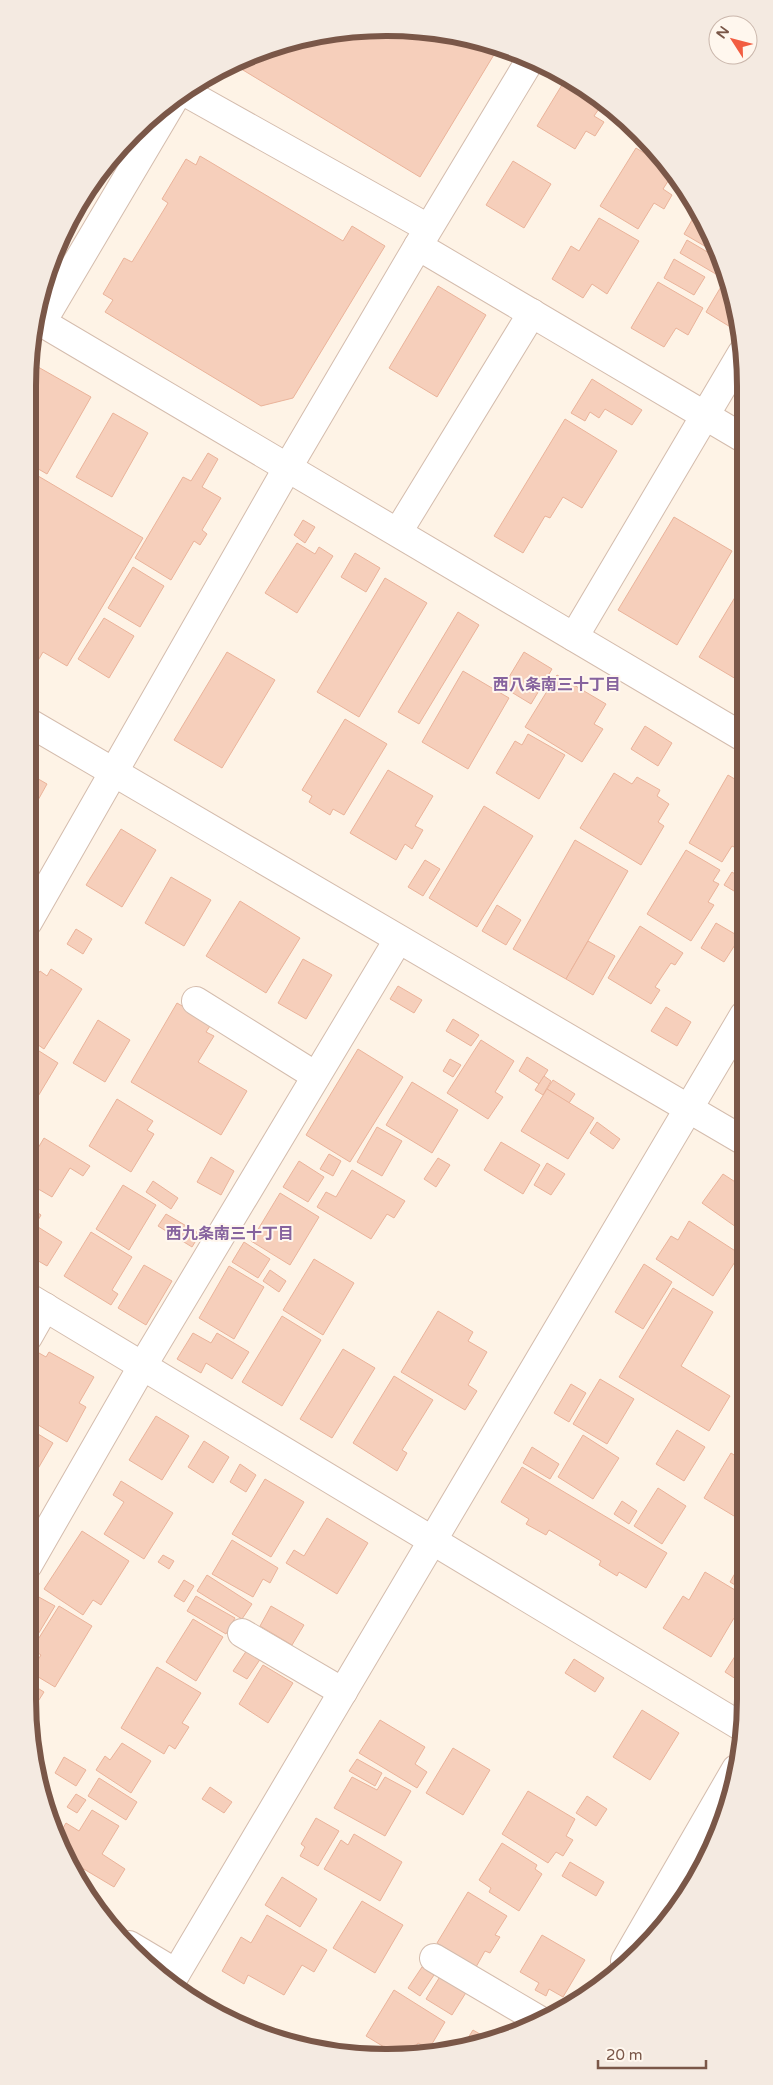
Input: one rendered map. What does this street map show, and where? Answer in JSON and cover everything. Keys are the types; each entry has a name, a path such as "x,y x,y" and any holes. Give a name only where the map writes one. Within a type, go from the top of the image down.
{"street":[{"path":"36,908 288,467 423,237 527,66"},
{"path":"191,96 423,237 532,313 737,434"},
{"path":"45,311 163,117"},
{"path":"398,532 532,313"},
{"path":"42,322 737,733"},
{"path":"574,636 736,363"},
{"path":"36,727 737,1137"},
{"path":"36,1551 143,1365 398,940"},
{"path":"196,1001 316,1076"},
{"path":"174,1977 737,1027"},
{"path":"36,1302 736,1723"},
{"path":"242,1632 343,1692"},
{"path":"633,1947 725,1787"},
{"path":"434,1958 533,2016"}],"building":[{"path":"386,36 432,39 495,54 420,177 240,68 296,48 341,39 364,37"},
{"path":"563,84 599,108 594,116 604,122 595,136 586,131 575,149 537,126"},
{"path":"636,148 651,157 669,180 663,189 672,195 664,209 654,203 638,229 600,206"},
{"path":"200,156 343,241 352,226 385,246 293,398 261,406 105,312 113,300 103,294 124,258 132,262 168,203 162,199 186,159 196,165"},
{"path":"513,161 551,184 524,228 486,205"},
{"path":"599,218 639,241 607,294 592,284 583,298 552,279 571,246 579,251"},
{"path":"693,218 708,248 684,234"},
{"path":"687,240 711,254 719,276 680,253"},
{"path":"674,259 705,277 694,295 664,278"},
{"path":"658,282 703,308 688,335 676,328 664,347 631,328"},
{"path":"438,286 486,315 437,397 389,368"},
{"path":"722,286 732,328 706,312"},
{"path":"37,366 91,397 47,474 36,468"},
{"path":"592,379 642,410 632,425 605,409 599,418 590,412 585,421 571,413"},
{"path":"113,413 148,433 112,497 76,477"},
{"path":"565,419 617,451 582,508 563,497 550,518 545,516 523,553 494,536"},
{"path":"208,453 218,459 202,487 221,498 202,530 207,534 200,545 194,541 171,580 135,558 183,477 191,481"},
{"path":"36,475 143,538 67,666 43,652 36,664"},
{"path":"674,517 732,551 677,645 618,610"},
{"path":"303,520 315,527 305,543 294,535"},
{"path":"297,543 315,554 319,547 333,556 297,613 265,593"},
{"path":"355,553 380,568 366,592 341,577"},
{"path":"133,567 164,586 140,627 108,608"},
{"path":"385,578 427,603 359,717 317,692"},
{"path":"737,594 737,680 699,657"},
{"path":"458,612 479,625 419,724 398,712"},
{"path":"104,618 134,636 109,678 78,659"},
{"path":"227,652 275,680 222,768 174,740"},
{"path":"524,652 552,669 531,704 503,687"},
{"path":"463,671 509,698 468,769 422,742"},
{"path":"557,675 606,704 594,724 603,729 582,762 525,727"},
{"path":"345,719 387,744 344,815 333,809 330,815 309,802 312,796 302,790"},
{"path":"645,726 672,743 658,766 631,749"},
{"path":"528,734 565,755 539,799 496,773 515,741 522,745"},
{"path":"388,770 433,796 415,826 423,830 412,849 405,844 396,860 350,833"},
{"path":"614,773 632,784 637,777 660,790 657,796 669,804 658,822 664,826 641,865 580,828"},
{"path":"728,775 737,780 737,848 732,846 722,862 689,843"},
{"path":"36,778 47,784 36,804"},
{"path":"484,806 533,836 477,927 429,898"},
{"path":"121,829 156,850 122,907 86,885"},
{"path":"575,840 628,871 566,979 513,949"},
{"path":"686,850 720,870 713,881 719,884 708,902 714,905 691,941 647,914"},
{"path":"425,860 440,869 423,896 408,887"},
{"path":"732,872 737,875 737,893 724,885"},
{"path":"171,877 211,900 184,946 145,923"},
{"path":"240,901 300,938 266,993 206,956"},
{"path":"497,905 521,920 506,945 482,931"},
{"path":"716,923 737,935 737,942 724,962 701,948"},
{"path":"640,926 683,953 675,965 671,963 655,987 660,990 651,1004 608,978"},
{"path":"76,929 92,939 83,954 67,944"},
{"path":"588,941 615,956 593,995 566,979"},
{"path":"303,959 332,975 306,1019 278,1003"},
{"path":"51,969 82,989 44,1049 36,1044 36,977 40,971 47,976"},
{"path":"398,986 422,1000 414,1013 390,999"},
{"path":"177,1003 212,1023 206,1032 214,1036 198,1062 247,1091 221,1135 131,1082"},
{"path":"666,1007 691,1022 677,1046 651,1031"},
{"path":"453,1019 479,1035 471,1046 446,1031"},
{"path":"98,1020 130,1040 105,1082 73,1063"},
{"path":"481,1040 514,1061 495,1092 503,1097 488,1119 447,1093"},
{"path":"36,1049 58,1063 36,1100"},
{"path":"358,1049 403,1077 350,1162 306,1135"},
{"path":"527,1057 548,1070 539,1084 519,1071"},
{"path":"450,1059 461,1065 453,1077 443,1071"},
{"path":"544,1076 551,1081 543,1095 535,1090"},
{"path":"553,1080 575,1094 569,1103 547,1089"},
{"path":"412,1082 458,1110 432,1153 386,1125"},
{"path":"547,1089 594,1118 568,1159 521,1131"},
{"path":"117,1099 153,1121 147,1130 154,1134 131,1172 89,1146"},
{"path":"597,1122 620,1139 613,1149 590,1133"},
{"path":"377,1127 402,1141 382,1176 357,1162"},
{"path":"44,1138 90,1166 83,1176 70,1168 52,1197 36,1188 36,1152"},
{"path":"501,1142 540,1165 523,1194 484,1170"},
{"path":"329,1154 341,1161 333,1176 320,1169"},
{"path":"211,1157 234,1171 221,1195 197,1182"},
{"path":"438,1158 450,1165 436,1187 424,1179"},
{"path":"299,1161 324,1177 308,1202 283,1187"},
{"path":"547,1163 565,1174 551,1195 534,1185"},
{"path":"352,1170 405,1201 394,1218 387,1214 371,1239 317,1207 326,1192 336,1197"},
{"path":"723,1174 737,1183 736,1227 702,1203"},
{"path":"153,1181 178,1198 171,1209 146,1192"},
{"path":"123,1185 156,1205 129,1250 96,1229"},
{"path":"280,1193 319,1217 290,1265 251,1241"},
{"path":"36,1212 41,1215 36,1224"},
{"path":"166,1214 200,1234 192,1247 158,1226"},
{"path":"689,1221 737,1252 737,1259 713,1296 656,1259 671,1236 678,1240"},
{"path":"38,1227 62,1242 47,1266 36,1260 36,1231"},
{"path":"91,1232 132,1257 112,1290 118,1294 111,1305 64,1276"},
{"path":"244,1242 270,1259 258,1278 232,1262"},
{"path":"314,1259 354,1283 323,1335 283,1310"},
{"path":"644,1264 672,1282 643,1329 615,1312"},
{"path":"144,1265 172,1281 146,1325 118,1308"},
{"path":"229,1266 264,1287 234,1339 199,1318"},
{"path":"270,1270 286,1281 279,1292 263,1281"},
{"path":"673,1288 713,1312 681,1366 730,1396 709,1431 619,1377"},
{"path":"438,1311 473,1332 468,1341 487,1352 468,1385 477,1391 465,1410 401,1372"},
{"path":"282,1316 321,1340 282,1406 242,1382"},
{"path":"193,1333 211,1343 217,1333 249,1352 232,1379 206,1363 201,1373 177,1359"},
{"path":"343,1349 375,1368 332,1438 300,1419"},
{"path":"49,1352 94,1377 79,1403 86,1407 67,1442 36,1424 36,1358 39,1353 46,1357"},
{"path":"394,1376 433,1400 402,1450 407,1453 397,1471 353,1443"},
{"path":"600,1379 634,1399 607,1444 573,1424"},
{"path":"571,1384 586,1393 569,1422 554,1413"},
{"path":"156,1416 189,1436 162,1480 129,1460"},
{"path":"677,1430 705,1447 684,1481 656,1464"},
{"path":"36,1433 53,1443 36,1472"},
{"path":"583,1435 619,1458 593,1499 558,1477"},
{"path":"204,1441 229,1457 213,1483 188,1467"},
{"path":"532,1447 559,1464 550,1479 523,1463"},
{"path":"731,1453 737,1457 737,1518 704,1498"},
{"path":"240,1464 256,1475 246,1492 230,1482"},
{"path":"522,1467 667,1553 646,1588 619,1572 617,1576 599,1565 601,1561 549,1530 546,1535 526,1524 529,1519 501,1502"},
{"path":"265,1479 304,1502 271,1557 232,1534"},
{"path":"121,1481 173,1513 144,1559 104,1534 124,1502 113,1495"},
{"path":"658,1488 686,1506 662,1544 634,1526"},
{"path":"622,1501 637,1511 629,1524 614,1514"},
{"path":"327,1518 368,1543 337,1594 286,1563 294,1550 304,1556"},
{"path":"82,1531 129,1561 101,1605 93,1600 83,1615 44,1589"},
{"path":"232,1540 278,1568 270,1583 263,1579 253,1597 212,1574"},
{"path":"163,1555 174,1561 169,1569 158,1562"},
{"path":"737,1570 737,1586 730,1582"},
{"path":"705,1572 737,1591 737,1620 734,1618 711,1657 663,1628 683,1596 689,1600"},
{"path":"207,1575 252,1604 242,1619 197,1591"},
{"path":"184,1580 194,1586 184,1602 174,1596"},
{"path":"37,1596 55,1606 36,1638"},
{"path":"196,1596 235,1618 226,1634 187,1611"},
{"path":"59,1606 92,1626 55,1687 36,1676 36,1663 41,1655 36,1652 36,1643"},
{"path":"271,1606 304,1625 292,1645 260,1626"},
{"path":"193,1619 223,1637 196,1681 166,1662"},
{"path":"247,1650 261,1658 247,1679 233,1671"},
{"path":"737,1653 737,1680 725,1672"},
{"path":"574,1659 604,1678 595,1692 565,1673"},
{"path":"263,1665 293,1683 268,1723 239,1704"},
{"path":"157,1667 201,1693 182,1723 189,1727 175,1749 169,1745 164,1754 121,1728"},
{"path":"36,1687 44,1692 36,1704"},
{"path":"642,1710 679,1733 650,1780 613,1757"},
{"path":"380,1720 425,1747 415,1764 427,1772 417,1788 359,1753"},
{"path":"122,1743 151,1761 131,1793 96,1770 105,1756 110,1760"},
{"path":"453,1748 490,1770 463,1815 426,1793"},
{"path":"64,1757 86,1770 76,1786 55,1773"},
{"path":"357,1759 382,1773 375,1786 349,1771"},
{"path":"352,1777 377,1790 385,1777 411,1791 385,1836 334,1808"},
{"path":"99,1778 137,1802 126,1820 88,1796"},
{"path":"210,1787 232,1802 224,1813 202,1799"},
{"path":"528,1791 575,1819 566,1836 573,1840 563,1856 556,1852 548,1863 502,1834"},
{"path":"76,1794 86,1800 77,1813 67,1807"},
{"path":"587,1796 607,1809 596,1826 576,1813"},
{"path":"92,1810 119,1826 102,1854 125,1869 114,1887 79,1866 62,1830 66,1823 79,1831"},
{"path":"316,1818 339,1831 318,1866 300,1856 305,1847 301,1844"},
{"path":"354,1834 402,1862 380,1901 324,1869 341,1840 348,1845"},
{"path":"502,1843 537,1865 535,1869 542,1874 519,1911 489,1892 491,1888 479,1880"},
{"path":"570,1862 604,1882 596,1896 562,1876"},
{"path":"282,1877 317,1899 300,1927 265,1905"},
{"path":"468,1892 507,1916 495,1935 500,1937 490,1953 485,1951 476,1967 437,1943"},
{"path":"362,1901 403,1925 375,1973 333,1948"},
{"path":"267,1915 327,1950 314,1972 302,1965 284,1995 248,1975 244,1984 222,1971 241,1937 251,1943"},
{"path":"542,1935 585,1960 563,1997 549,1989 546,1996 535,1990 539,1983 520,1972"},
{"path":"422,1967 434,1975 420,1996 408,1988"},
{"path":"441,1975 467,1991 452,2015 426,1999"},
{"path":"394,1990 445,2022 431,2046 425,2047 418,2043 415,2047 387,2049 366,2036"},
{"path":"473,2030 482,2035 477,2037 467,2039"}],"district":[{"name":"西八条南三十丁目","path":"557,685"},
{"name":"西九条南三十丁目","path":"230,1234"}]}
